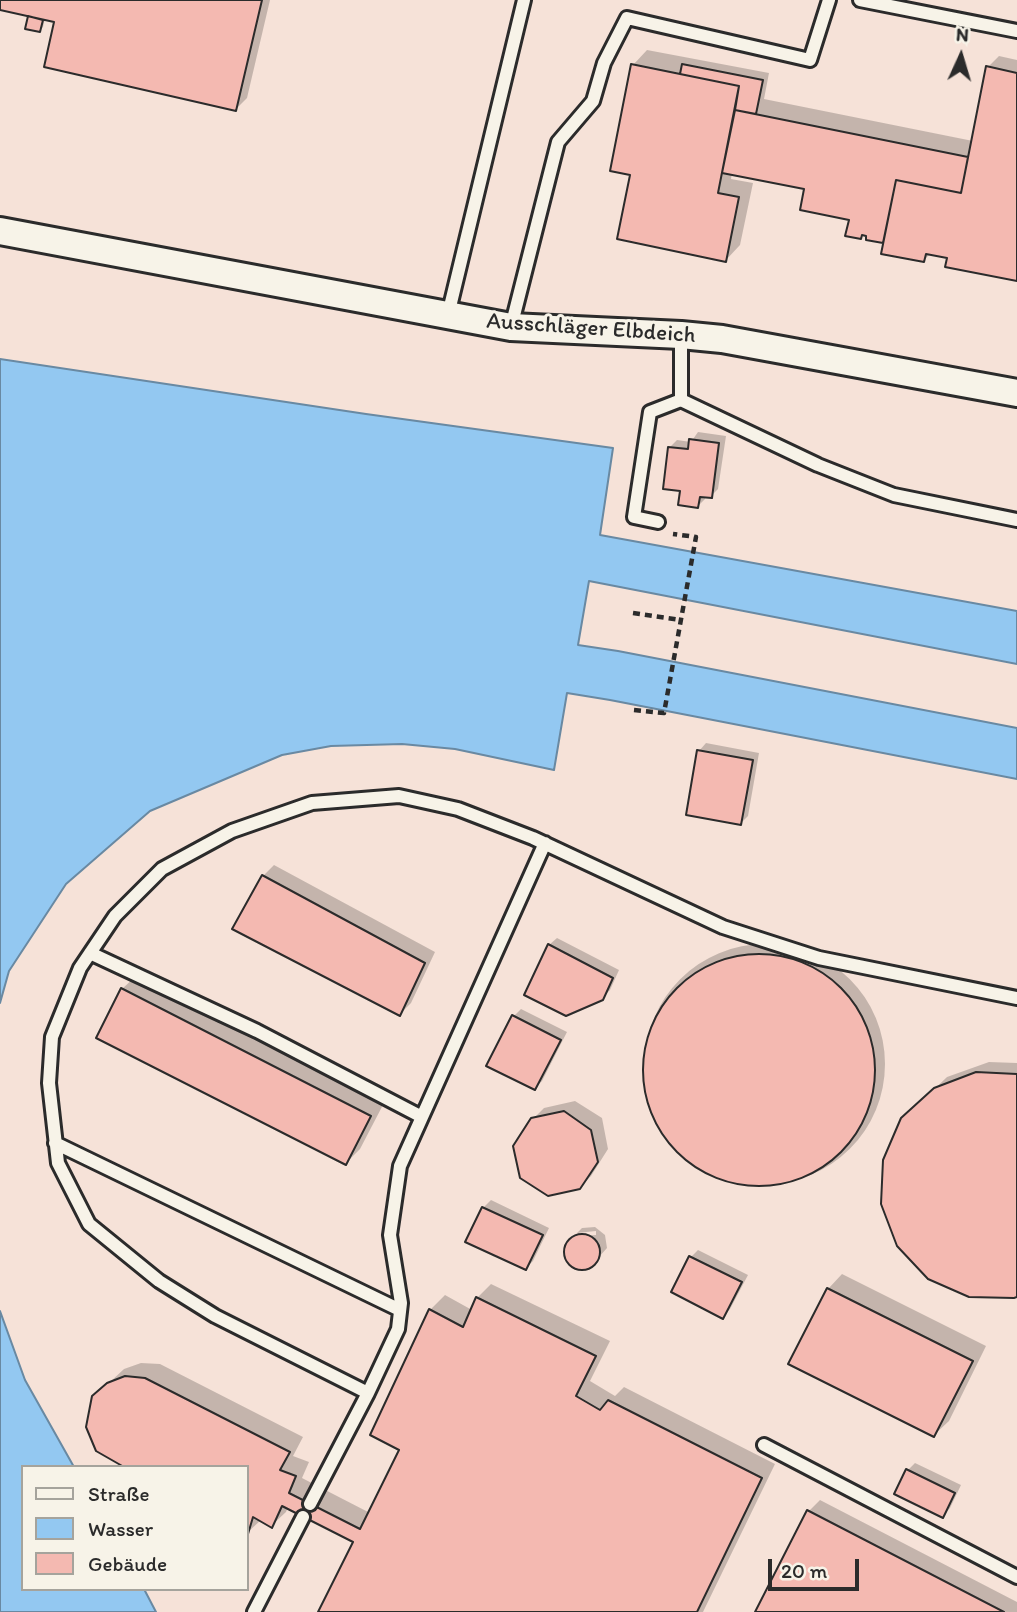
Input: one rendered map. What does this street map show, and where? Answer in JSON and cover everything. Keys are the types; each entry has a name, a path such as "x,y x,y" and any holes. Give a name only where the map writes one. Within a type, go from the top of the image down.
{"street":[{"name":"Ausschläger Elbdeich","path":"0,231 511,327 681,335 743,343 1017,393"}],"lane":[{"path":"448,315 523,0"},
{"path":"511,327 558,142 593,101 604,64 627,18 810,60 829,0"},
{"path":"860,0 1017,32"},
{"path":"681,335 681,400"},
{"path":"658,522 634,517 650,411 681,400 818,465 894,495 1017,520"},
{"path":"368,1393 215,1316 159,1281 89,1224 58,1163 49,1083 52,1037 80,968 115,916 162,869 232,831 312,803 399,796 458,809 545,843 723,928 819,958 1017,998"},
{"path":"310,1504 398,1329 401,1303 390,1236 400,1166 545,843"},
{"path":"90,953 257,1031 422,1117"},
{"path":"55,1143 400,1310"},
{"path":"764,1445 1017,1577"},
{"path":"254,1612 303,1517"}],"path":[{"path":"634,710 664,713 696,537 666,533"},
{"path":"633,612 681,620"}],"water":[{"path":"0,359 613,448 600,535 1017,611 1017,664 589,581 578,645 1017,728 1017,779 567,693 554,770 455,749 402,744 331,746 282,755 150,811 66,884 9,971 0,1003"},
{"path":"0,1311 25,1380 73,1465 21,1465 21,1591 145,1591 156,1612 0,1612"}],"building":[{"path":"0,0 262,0 236,111 44,67 54,22 0,10"},
{"path":"28,16 43,20 40,32 25,29"},
{"path":"631,64 739,86 718,193 739,197 726,262 617,239 630,175 610,171"},
{"path":"682,64 763,80 756,114 735,110 739,86 680,74"},
{"path":"986,66 1017,73 1017,281 945,267 947,258 926,254 924,262 881,254 896,180 961,193"},
{"path":"735,110 968,157 961,193 896,180 883,243 866,240 866,236 862,235 861,239 845,236 849,220 800,210 804,189 722,173"},
{"path":"689,439 719,443 712,498 700,497 698,508 678,505 680,491 663,489 668,447 688,449"},
{"path":"697,750 753,760 741,825 686,815"},
{"path":"262,875 425,963 400,1016 232,929"},
{"path":"548,944 613,978 603,1000 566,1016 524,995"},
{"path":"748,954 770,954 814,967 833,980 849,996 867,1025 875,1070 867,1115 856,1135 833,1160 804,1178 770,1186 748,1186 704,1173 685,1160 669,1144 651,1115 643,1081 643,1059 656,1015 669,996 685,980 714,962"},
{"path":"121,988 371,1116 346,1165 96,1038"},
{"path":"512,1015 561,1040 535,1090 486,1066"},
{"path":"976,1072 1017,1074 1017,1297 1014,1298 969,1297 928,1279 897,1246 881,1204 883,1160 901,1118 934,1088"},
{"path":"564,1111 591,1130 598,1162 580,1189 548,1196 520,1178 513,1146 531,1118"},
{"path":"482,1207 543,1235 526,1270 465,1242"},
{"path":"582,1234 595,1239 600,1252 595,1265 582,1270 569,1265 564,1252 569,1239"},
{"path":"689,1256 742,1282 723,1319 671,1292"},
{"path":"827,1288 973,1361 934,1437 788,1364"},
{"path":"476,1297 596,1356 576,1396 600,1410 608,1400 762,1478 697,1612 318,1612 353,1542 282,1506 272,1528 253,1517 248,1534 248,1465 120,1465 96,1451 86,1427 92,1396 107,1383 125,1376 145,1378 290,1452 280,1470 296,1476 289,1493 360,1529 399,1450 370,1435 429,1309 463,1327"},
{"path":"906,1469 955,1493 943,1518 894,1494"},
{"path":"807,1510 1004,1612 755,1612"}]}
